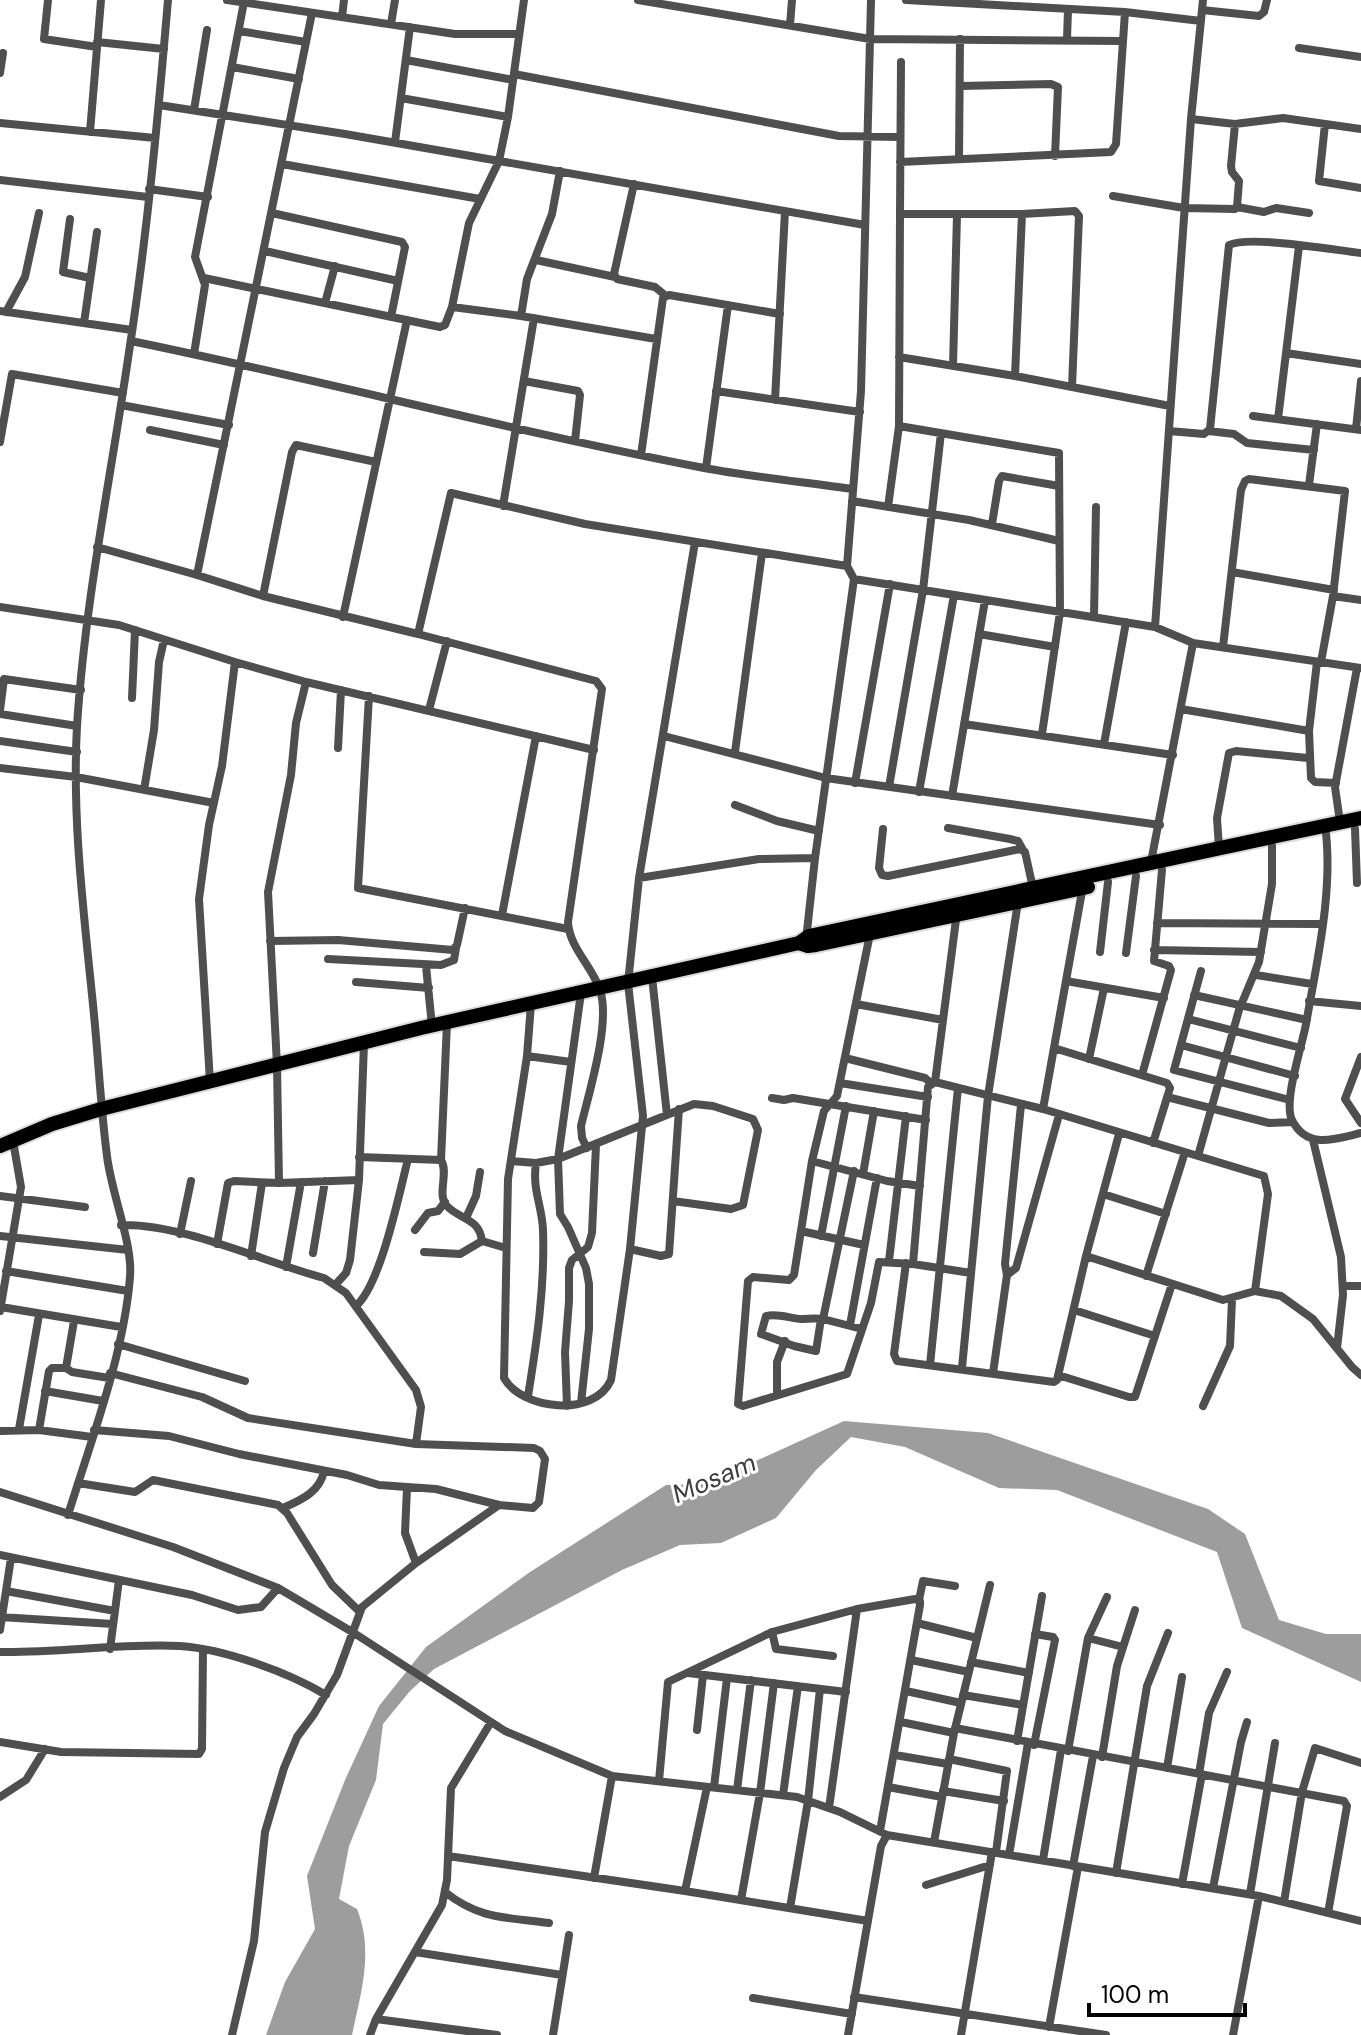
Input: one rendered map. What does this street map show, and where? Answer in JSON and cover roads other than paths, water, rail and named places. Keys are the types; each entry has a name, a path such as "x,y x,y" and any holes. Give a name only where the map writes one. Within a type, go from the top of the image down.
{"highway":[{"path":"958,909 1018,902 1084,882 1108,882 1136,876 1219,848 1331,827 1359,825"},
{"path":"6,1144 52,1124 101,1109 439,1024 958,909 1033,888 1084,882 1272,846 1331,827"}],"street":[{"path":"48,0 44,39 164,49"},
{"path":"90,132 101,0"},
{"path":"68,1515 110,1376 131,1264 110,1177 101,1109 80,885 77,726 97,547 131,341 168,0"},
{"path":"229,0 472,35 519,34"},
{"path":"298,11 299,0"},
{"path":"197,575 306,42 318,0"},
{"path":"342,17 344,0"},
{"path":"391,24 395,0"},
{"path":"204,278 443,326 452,307 465,235 499,161 524,0"},
{"path":"638,0 671,3 870,39 1123,41"},
{"path":"790,25 792,0"},
{"path":"804,942 854,579 847,566 860,412 871,0"},
{"path":"906,0 1125,12 1201,21"},
{"path":"1155,627 1184,208 1203,0"},
{"path":"1202,10 1259,16 1264,12 1267,0"},
{"path":"194,354 204,278 195,257 244,2"},
{"path":"1067,39 1068,10"},
{"path":"900,162 1106,154 1114,149 1125,12"},
{"path":"395,142 410,27"},
{"path":"194,110 207,30"},
{"path":"239,31 306,42"},
{"path":"959,159 960,39"},
{"path":"1299,48 1361,57"},
{"path":"0,73 3,53"},
{"path":"406,60 839,136 900,137"},
{"path":"888,507 899,426 901,62"},
{"path":"232,67 299,79"},
{"path":"960,86 1051,84 1058,87 1055,156"},
{"path":"401,98 508,117"},
{"path":"159,105 395,142 865,225"},
{"path":"1191,119 1235,124 1283,118 1361,129"},
{"path":"0,123 155,138"},
{"path":"1235,124 1231,166 1239,181 1237,207"},
{"path":"1325,124 1319,181 1361,188"},
{"path":"282,164 480,199"},
{"path":"521,316 527,279 552,214 560,171"},
{"path":"0,180 208,197"},
{"path":"615,277 634,184"},
{"path":"1113,196 1184,208 1237,207 1264,212 1276,208 1309,213"},
{"path":"775,400 785,211"},
{"path":"900,214 1075,211 1079,216 1072,387"},
{"path":"39,213 25,277 3,312 132,330"},
{"path":"272,213 402,242 405,247 391,317"},
{"path":"1015,376 1022,214"},
{"path":"953,366 957,215"},
{"path":"70,219 63,272 90,278"},
{"path":"84,323 97,232"},
{"path":"1209,431 1229,245 1236,242 1361,253"},
{"path":"1278,419 1299,246"},
{"path":"265,251 398,281"},
{"path":"536,260 655,287 666,296 780,314"},
{"path":"325,303 335,266"},
{"path":"641,455 661,303 666,296"},
{"path":"706,468 728,305"},
{"path":"452,307 656,339"},
{"path":"503,506 534,318"},
{"path":"343,617 407,320"},
{"path":"131,341 641,455 706,468 853,489"},
{"path":"1286,353 1361,364"},
{"path":"899,357 1170,406"},
{"path":"0,442 12,374 123,393"},
{"path":"524,381 578,391 575,441"},
{"path":"1253,416 1358,430 1361,381"},
{"path":"716,391 860,412"},
{"path":"121,405 229,425"},
{"path":"1309,485 1317,424"},
{"path":"899,426 1059,453 1060,612 1042,734"},
{"path":"150,430 224,445"},
{"path":"1169,431 1234,434 1247,443 1314,450"},
{"path":"889,787 923,590 941,433"},
{"path":"263,596 292,452 296,445 376,462"},
{"path":"992,524 1002,476 1059,486"},
{"path":"1223,647 1241,490 1245,481 1345,491 1333,593 1309,731 1308,758 1313,781 1336,783"},
{"path":"418,634 451,493 585,524 847,566"},
{"path":"852,501 992,524 1059,541"},
{"path":"1094,617 1096,507"},
{"path":"531,1004 527,1056 511,1161 504,1378 508,1385 528,1396 549,1405 567,1406 597,1397 611,1380 630,1249 642,1126 628,983 639,878 695,542"},
{"path":"97,547 263,596 447,641 601,684 602,697 568,929 600,989 601,1034 581,1126 582,1138 591,1147 592,1233 588,1247 572,1260 569,1268 565,1352 567,1406"},
{"path":"735,752 762,553"},
{"path":"1232,572 1361,600"},
{"path":"854,579 1155,627 1193,643 1359,668 1336,783 1322,924 1289,1110 1299,1130 1313,1140 1327,1141 1361,1133"},
{"path":"855,783 890,584"},
{"path":"919,792 954,595"},
{"path":"952,796 985,600"},
{"path":"0,607 89,619 135,630 306,682 594,750"},
{"path":"1104,744 1126,622"},
{"path":"132,698 135,630"},
{"path":"979,634 1055,647"},
{"path":"144,790 164,640"},
{"path":"429,710 447,641"},
{"path":"1142,1075 1171,968 1155,962 1157,867 1160,825 1193,643"},
{"path":"210,1083 199,899 222,766 235,662"},
{"path":"77,726 0,712 4,679 81,690"},
{"path":"279,1183 277,1065 268,892 291,775 296,723 306,682"},
{"path":"338,748 341,690"},
{"path":"369,696 358,888 568,929"},
{"path":"1181,709 1309,731"},
{"path":"964,724 1173,755"},
{"path":"502,915 536,736"},
{"path":"664,736 826,778 1160,825"},
{"path":"0,741 77,752"},
{"path":"1219,848 1217,818 1229,753 1236,751 1308,758"},
{"path":"0,768 76,777 214,803"},
{"path":"735,805 777,821 819,831"},
{"path":"1357,883 1359,825"},
{"path":"948,828 1018,841 1033,888"},
{"path":"883,829 879,868 884,876 1023,850"},
{"path":"1198,1156 1241,1006 1256,975 1272,884 1272,846"},
{"path":"639,878 759,859 815,858"},
{"path":"1126,953 1136,876"},
{"path":"1043,1109 1084,882"},
{"path":"1100,952 1108,882"},
{"path":"962,1368 988,1096 1018,902"},
{"path":"328,959 426,966 450,963 454,960 465,908"},
{"path":"958,909 933,1083 928,1097 920,1186 895,1360 1051,1382 1057,1380 1119,1134"},
{"path":"1157,923 1322,924"},
{"path":"870,928 837,1096 824,1111 812,1161 792,1279 753,1277 748,1281 736,1402 743,1406 847,1374 871,1303 879,1262 971,1273"},
{"path":"270,941 338,940 456,948"},
{"path":"1154,950 1261,952"},
{"path":"415,1230 428,1213 438,1211 445,1202 445,1168 441,1160 439,1024 426,966"},
{"path":"1201,971 1175,1071 1290,1100"},
{"path":"1256,975 1312,984"},
{"path":"652,977 667,1115"},
{"path":"1066,981 1164,998"},
{"path":"356,982 429,988"},
{"path":"1089,1059 1104,988"},
{"path":"581,993 558,1159 560,1218 568,1227 586,1268 590,1305 581,1403"},
{"path":"1194,995 1307,1020"},
{"path":"1309,1001 1361,1006"},
{"path":"856,1004 943,1020"},
{"path":"1188,1019 1301,1048"},
{"path":"336,1284 348,1268 359,1180 364,1043"},
{"path":"1181,1045 1295,1076"},
{"path":"1054,1048 1167,1083 1170,1088 1153,1143"},
{"path":"527,1056 571,1062"},
{"path":"1361,1057 1345,1099 1361,1123"},
{"path":"845,1058 1043,1109 1119,1134 1261,1173 1267,1180 1268,1194 1255,1291"},
{"path":"840,1083 928,1097"},
{"path":"930,1365 958,1088"},
{"path":"1167,1097 1275,1124 1293,1122"},
{"path":"772,1098 793,1098 926,1120"},
{"path":"511,1161 536,1163 558,1159 694,1104 725,1109 753,1119 758,1130 743,1205 731,1209 673,1201"},
{"path":"993,1373 1007,1275 1005,1264 1021,1105"},
{"path":"821,1236 846,1106"},
{"path":"630,1249 661,1256 669,1254 679,1109"},
{"path":"862,1329 822,1319 768,1314 761,1334 816,1351 822,1319 839,1240 874,1111"},
{"path":"1007,1275 1016,1268 1059,1115"},
{"path":"889,1261 906,1116"},
{"path":"1313,1140 1341,1257 1343,1286 1337,1348"},
{"path":"6,1144 21,1179 0,1309 121,1327"},
{"path":"1146,1276 1185,1152"},
{"path":"359,1157 441,1160"},
{"path":"356,1306 374,1279 408,1159"},
{"path":"812,1161 920,1186"},
{"path":"528,1396 540,1313 543,1226 534,1185 536,1163"},
{"path":"466,1218 476,1196 480,1172"},
{"path":"850,1325 877,1178"},
{"path":"217,1244 228,1183 359,1180"},
{"path":"180,1234 191,1181"},
{"path":"313,1253 325,1181"},
{"path":"286,1267 301,1182"},
{"path":"251,1256 262,1183"},
{"path":"1103,1194 1166,1214"},
{"path":"0,1196 85,1207"},
{"path":"445,1202 480,1229 482,1241"},
{"path":"543,1226 560,1218"},
{"path":"121,1225 149,1225 336,1284 406,1374 421,1402 416,1444"},
{"path":"801,1231 864,1245"},
{"path":"0,1236 128,1250"},
{"path":"424,1252 460,1254 482,1241 506,1248"},
{"path":"1086,1256 1223,1300 1255,1291 1272,1293 1313,1319 1361,1375"},
{"path":"4,1274 128,1291"},
{"path":"1058,1375 1135,1397 1172,1284"},
{"path":"1343,1286 1361,1286"},
{"path":"1203,1406 1230,1346 1232,1299"},
{"path":"1074,1310 1155,1336"},
{"path":"19,1429 39,1315"},
{"path":"66,1368 74,1321"},
{"path":"777,1394 777,1362 785,1341"},
{"path":"118,1344 245,1381"},
{"path":"0,1431 19,1429 93,1433 169,1436 379,1485 451,1491 499,1505 533,1508 537,1505 545,1459 540,1451 526,1447 483,1449 416,1444 248,1418 202,1397 110,1376 72,1372 66,1368 52,1368 49,1371 39,1430"},
{"path":"45,1391 103,1401"},
{"path":"78,1483 135,1492 153,1480 283,1508 311,1493 324,1471"},
{"path":"407,1488 405,1533 416,1563"},
{"path":"0,1492 173,1547 278,1588 491,1722 537,1746 612,1776 783,1795 829,1808 883,1833 1254,1895 1361,1921"},
{"path":"232,2035 254,1941 265,1832 284,1768 297,1737 337,1675 362,1607 416,1563 499,1505"},
{"path":"283,1508 332,1585 360,1612"},
{"path":"0,1555 192,1595 238,1610 261,1607 278,1588"},
{"path":"0,1630 11,1558"},
{"path":"110,1649 119,1580"},
{"path":"848,2035 923,1581 955,1586"},
{"path":"934,1842 948,1762 990,1585"},
{"path":"6,1591 115,1611"},
{"path":"1017,1741 1042,1596"},
{"path":"1043,1860 1088,1638 1107,1597"},
{"path":"659,1781 668,1682 772,1632 857,1609 919,1600"},
{"path":"829,1808 857,1609"},
{"path":"1049,2027 1098,1756 1117,1666 1135,1610"},
{"path":"1,1617 113,1624"},
{"path":"917,1623 977,1638"},
{"path":"772,1632 776,1649 833,1656"},
{"path":"1116,1873 1147,1686 1168,1633"},
{"path":"1009,1855 1055,1640 1035,1634"},
{"path":"1088,1638 1123,1647"},
{"path":"0,1652 169,1646 203,1649 287,1673 326,1695"},
{"path":"0,1742 69,1752 199,1754 202,1749 203,1649"},
{"path":"911,1660 1029,1673"},
{"path":"1182,1884 1209,1713 1227,1672"},
{"path":"687,1673 846,1692"},
{"path":"697,1730 703,1675"},
{"path":"1167,1768 1182,1677"},
{"path":"685,1891 711,1787 727,1678"},
{"path":"737,1790 751,1680"},
{"path":"741,1900 760,1793 774,1683"},
{"path":"783,1795 798,1686"},
{"path":"790,1908 808,1801 820,1689"},
{"path":"906,1691 1023,1705"},
{"path":"370,2035 376,2019 442,1905 451,1788 491,1722"},
{"path":"901,1722 1344,1801 1347,1806 1328,1913"},
{"path":"1213,1888 1247,1722"},
{"path":"1233,2035 1275,1743"},
{"path":"1284,1902 1302,1792 1315,1748 1361,1763"},
{"path":"0,1797 26,1780 45,1749"},
{"path":"895,1755 1005,1769 1008,1773 961,2035"},
{"path":"594,1878 612,1776"},
{"path":"888,1787 1004,1801"},
{"path":"448,1856 868,1921"},
{"path":"926,1885 990,1865"},
{"path":"445,1892 463,1906 479,1913 549,1923"},
{"path":"553,2035 569,1935"},
{"path":"415,1952 562,1975"},
{"path":"854,1997 1106,2035"},
{"path":"753,1998 852,2014"},
{"path":"376,2019 447,2032 497,2035"}],"water label":[{"name":"Mosam","path":"714,1478"}]}
